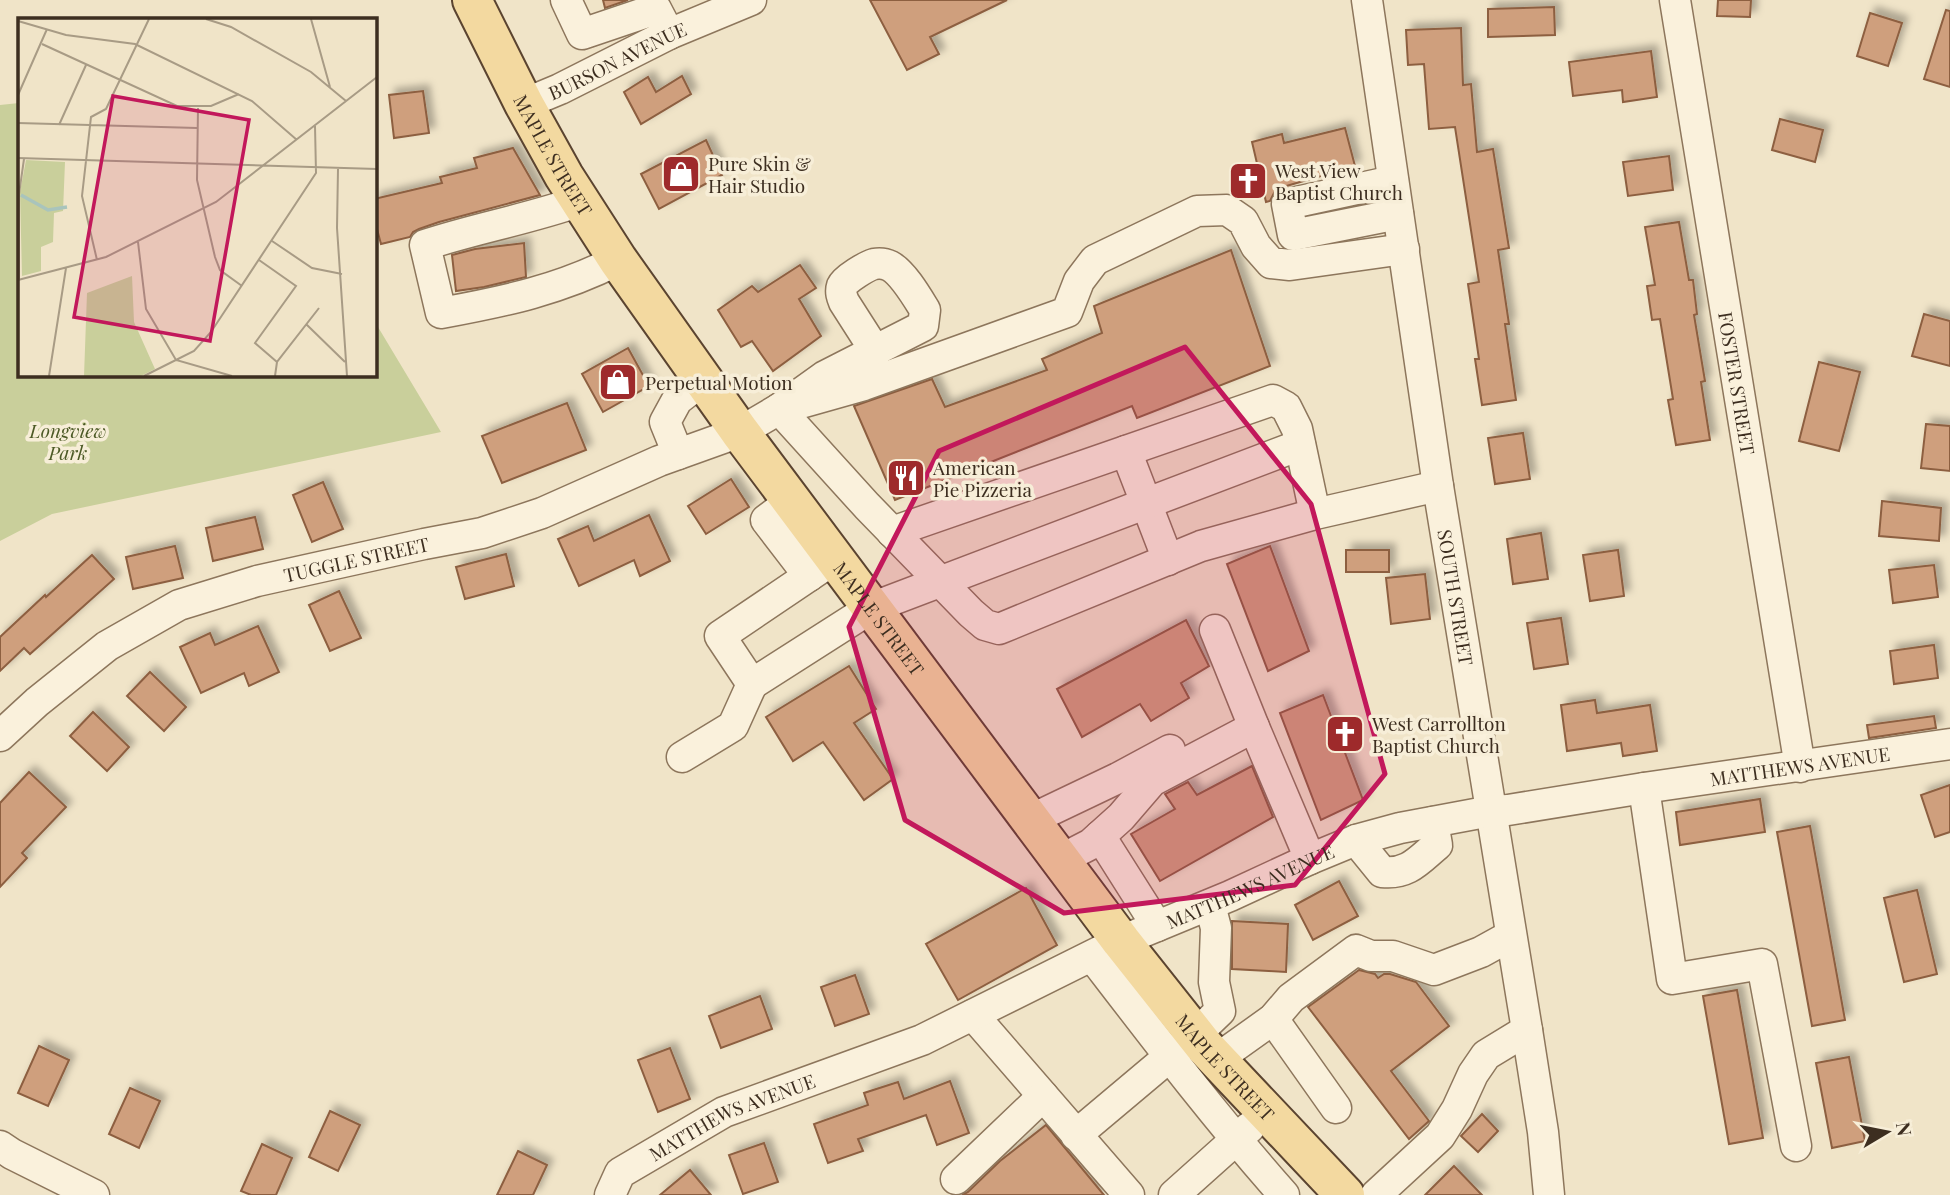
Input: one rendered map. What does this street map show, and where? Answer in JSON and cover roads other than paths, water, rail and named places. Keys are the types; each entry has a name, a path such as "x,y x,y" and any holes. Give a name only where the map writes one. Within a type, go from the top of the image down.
{"main road":[{"name":"MAPLE STREET","path":"472,0 524,104 580,201 618,260 791,501 822,567 871,608 1060,860 1106,948 1194,1050 1266,1113 1350,1194"}],"street":[{"path":"566,0 582,34 656,9 669,34"},
{"name":"BURSON AVENUE","path":"524,104 560,89 669,34 751,0"},
{"name":"SOUTH STREET","path":"1367,0 1438,486 1527,1031 1549,1195"},
{"name":"FOSTER STREET","path":"1675,0 1800,767"},
{"path":"1393,181 1287,204 1293,235 1398,214"},
{"path":"580,201 425,245 441,313 505,301 557,287 618,260"},
{"path":"779,409 864,385 1067,312 1079,281 1095,260 1198,211 1227,210 1243,222 1256,246 1271,262 1290,265 1404,248"},
{"path":"779,409 825,376 876,352"},
{"path":"678,454 665,422 677,400 703,380"},
{"path":"892,532 1273,400 1286,407 1297,429 1315,514"},
{"path":"779,409 940,581 985,625 999,629 1201,546 1315,514 1438,486"},
{"name":"TUGGLE STREET","path":"0,736 37,702 107,646 179,605 257,581 482,533 542,513 678,454 740,432 779,409"},
{"path":"682,757 733,726 752,684 871,608 1300,445"},
{"path":"1126,451 1168,560"},
{"path":"752,684 720,636 822,567"},
{"path":"1214,630 1310,859"},
{"path":"1030,820 1251,718"},
{"path":"1060,860 1091,844 1121,817 1152,781 1251,718"},
{"name":"MATTHEWS AVENUE","path":"610,1195 620,1173 724,1112 922,1040 1106,948 1356,840 1400,828 1491,811 1950,744"},
{"path":"1644,788 1672,979 1762,964 1796,1146"},
{"path":"1356,840 1382,872 1395,874 1406,870 1437,845 1433,822"},
{"path":"1100,836 1157,926"},
{"path":"1194,1050 1220,1011 1214,982 1216,928 1210,905"},
{"path":"1076,1135 1194,1050 1273,1019 1291,998 1356,950 1371,956 1393,957 1434,970 1481,952 1510,936"},
{"path":"974,1016 1129,1195"},
{"path":"1273,1019 1336,1108"},
{"path":"1350,1194 1440,1136 1486,1055 1527,1031"},
{"path":"1194,1050 1235,1141 1284,1195"},
{"path":"956,1179 1043,1096"},
{"path":"1174,1195 1266,1113"},
{"path":"0,1146 94,1195"}],"place":[{"name":"Pure Skin & Hair Studio","path":"681,174"},
{"name":"West View Baptist Church","path":"1248,181"},
{"name":"Perpetual Motion","path":"618,382"},
{"name":"American Pie Pizzeria","path":"906,478"},
{"name":"West Carrollton Baptist Church","path":"1345,734"}],"park label":[{"name":"Longview Park","path":"68,441"}]}
